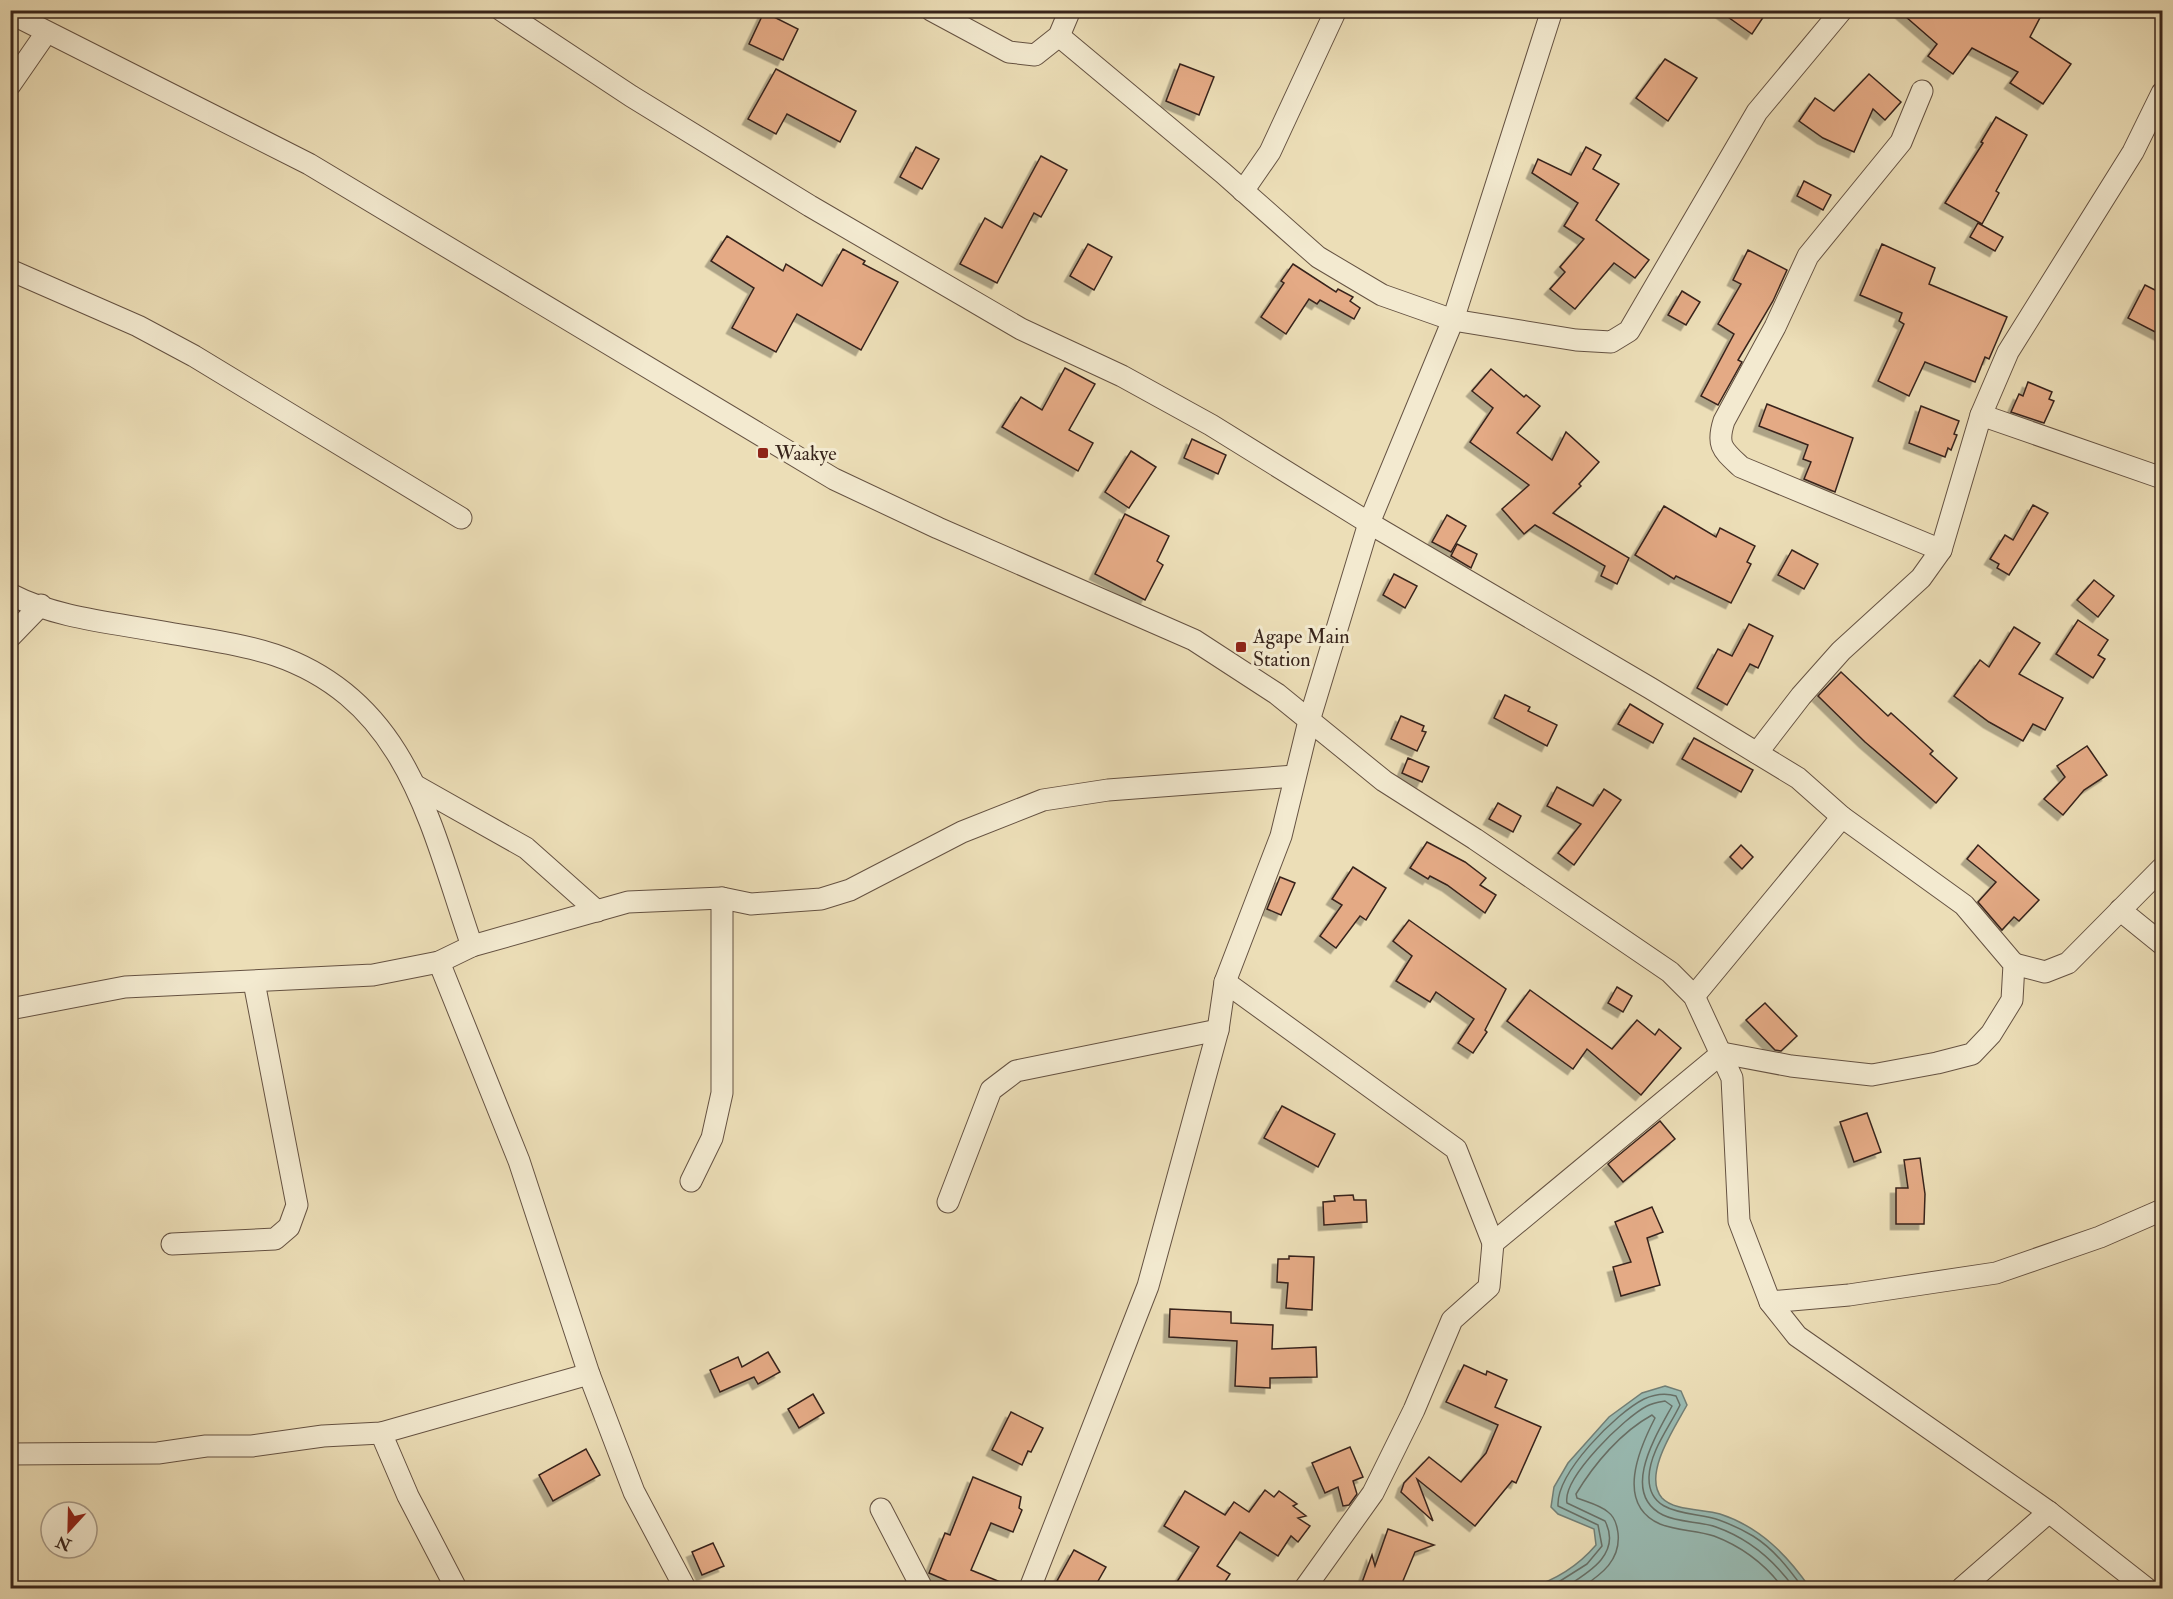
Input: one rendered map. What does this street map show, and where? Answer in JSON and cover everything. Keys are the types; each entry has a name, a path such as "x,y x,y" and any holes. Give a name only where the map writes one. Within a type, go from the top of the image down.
{"street":[{"path":"501,10 631,96 810,206 1021,329 1122,376 1211,425 1369,524 1798,778 1842,817 1964,905 2014,964 2046,972 2068,963 2163,868"},
{"path":"931,10 1009,52 1035,55 1059,36 1070,10"},
{"path":"1243,191 1270,152 1336,10"},
{"path":"1030,1588 1148,1286 1218,1030 1226,982 1281,836 1309,721 1369,524 1453,320 1552,10"},
{"path":"1059,36 1318,257 1382,295 1453,320 1576,340 1611,342 1629,331 1757,112 1842,10"},
{"path":"10,13 309,164 492,276 834,479 938,528 1194,640 1242,670 1384,781 1475,839 1670,972 1694,996 1732,1078 1739,1221 1770,1302 1797,1336 2049,1512 2146,1588"},
{"path":"10,85 46,33"},
{"path":"1922,91 1901,142 1808,256 1775,327 1724,421 1719,437 1723,450 1741,467 1941,550"},
{"path":"1757,753 1801,696 1841,651 1921,578 1941,550 1981,415 2008,352 2133,152 2163,93"},
{"path":"10,270 138,326 194,356 461,518"},
{"path":"1981,415 2163,478"},
{"path":"10,594 67,614 275,655 324,677 357,702 392,742 416,786 472,946"},
{"path":"10,637 41,605"},
{"path":"10,1009 124,987 373,975 440,962 472,946 628,902 722,898 751,904 821,899 850,890 901,861 962,832 1043,800 1108,790 1295,776"},
{"path":"416,786 526,848 597,911"},
{"path":"1694,996 1842,817"},
{"path":"691,1181 712,1138 722,1093 722,898"},
{"path":"2120,909 2163,944"},
{"path":"440,962 519,1161 590,1374 634,1492 684,1588"},
{"path":"1722,1053 1791,1066 1872,1075 1972,1054 1991,1034 2012,1000 2014,964"},
{"path":"171,1244 275,1239 289,1227 297,1205 254,982"},
{"path":"1226,982 1456,1149 1493,1243 1489,1287 1452,1320 1414,1410 1373,1493 1305,1588"},
{"path":"948,1202 991,1090 1001,1079 1016,1071 1218,1030"},
{"path":"1493,1243 1722,1053"},
{"path":"1770,1302 1849,1295 1996,1273 2100,1237 2163,1210"},
{"path":"10,1454 158,1453 206,1446 252,1446 323,1436 381,1433 590,1374"},
{"path":"381,1433 408,1496 456,1588"},
{"path":"881,1509 922,1588"},
{"path":"1962,1588 2049,1512"}],"water":[{"path":"1665,1386 1681,1391 1687,1405 1658,1464 1657,1488 1662,1498 1674,1505 1713,1512 1748,1526 1792,1564 1810,1588 1529,1588 1566,1571 1596,1545 1594,1529 1558,1514 1551,1507 1554,1487 1568,1463 1609,1417 1642,1393"}],"building":[{"path":"1718,10 1768,10 1752,34"},
{"path":"1898,10 2044,10 2030,37 2071,64 2043,104 2010,83 2018,72 1972,48 1953,74 1928,56 1937,44"},
{"path":"764,12 798,29 783,60 749,44"},
{"path":"1665,59 1697,78 1668,121 1636,98"},
{"path":"1180,64 1214,77 1199,115 1166,101"},
{"path":"776,69 856,111 840,142 787,114 776,134 748,119"},
{"path":"1869,74 1901,102 1885,120 1873,109 1854,152 1823,138 1799,121 1815,98 1834,111"},
{"path":"1996,117 2027,135 1996,191 1999,193 1982,224 1945,203 1983,143 1981,142"},
{"path":"916,147 939,159 922,189 900,177"},
{"path":"1586,147 1601,155 1593,169 1619,184 1596,220 1649,260 1635,278 1614,263 1575,309 1550,289 1565,272 1560,267 1584,239 1564,226 1578,203 1532,173 1538,159 1571,175"},
{"path":"1041,156 1067,170 1041,217 1034,213 997,283 960,264 985,218 1002,228"},
{"path":"1804,181 1831,195 1823,210 1797,196"},
{"path":"1978,223 2003,237 1995,251 1970,237"},
{"path":"727,236 783,271 786,264 822,286 843,249 865,261 863,264 898,282 861,350 797,314 776,352 732,328 754,288 711,261"},
{"path":"1088,244 1112,257 1094,290 1070,276"},
{"path":"1882,244 1935,268 1929,284 2007,317 1989,359 1985,357 1975,382 1925,362 1909,396 1878,381 1904,324 1899,321 1902,313 1860,295"},
{"path":"1748,250 1787,270 1773,301 1738,360 1742,362 1718,405 1701,396 1734,334 1718,324 1741,284 1733,280"},
{"path":"1293,264 1336,292 1338,289 1353,297 1350,301 1360,308 1354,319 1320,300 1317,304 1309,299 1286,334 1261,317 1284,283 1281,281"},
{"path":"2145,285 2163,294 2163,336 2128,318"},
{"path":"1682,291 1700,302 1686,325 1668,315"},
{"path":"1065,368 1095,384 1069,430 1093,443 1078,471 1002,427 1021,397 1042,410"},
{"path":"1491,369 1524,397 1526,395 1540,406 1517,433 1552,460 1566,432 1599,462 1579,484 1581,486 1553,513 1629,558 1617,584 1601,576 1605,566 1535,525 1524,534 1502,509 1529,485 1470,442 1493,408 1472,391"},
{"path":"2028,382 2052,392 2049,399 2054,401 2044,423 2011,412 2019,394 2023,396"},
{"path":"1767,404 1853,438 1835,492 1804,479 1811,462 1803,459 1808,445 1759,426"},
{"path":"1921,406 1959,421 1954,434 1957,435 1951,450 1948,448 1945,457 1909,443"},
{"path":"1192,439 1226,455 1218,474 1184,458"},
{"path":"1131,451 1156,467 1129,508 1105,492"},
{"path":"2033,505 2048,513 2009,575 1997,568 1999,564 1990,559 2005,535 2013,540"},
{"path":"1664,506 1716,537 1720,528 1755,546 1747,562 1751,564 1731,603 1676,576 1674,579 1635,555"},
{"path":"1125,514 1169,536 1157,561 1163,565 1145,600 1095,574"},
{"path":"1447,515 1466,526 1451,552 1432,542"},
{"path":"1457,544 1477,554 1471,568 1451,556"},
{"path":"1792,550 1818,564 1804,589 1778,575"},
{"path":"1394,574 1417,586 1405,608 1383,595"},
{"path":"2094,580 2114,596 2098,617 2077,600"},
{"path":"2078,620 2108,640 2098,655 2105,659 2093,678 2056,654"},
{"path":"1749,624 1773,636 1758,668 1750,664 1727,705 1697,688 1718,649 1732,656"},
{"path":"2014,627 2040,643 2019,674 2063,698 2045,730 2033,724 2023,741 1989,722 1954,696 1980,660 1989,667"},
{"path":"1841,672 1888,716 1891,713 1933,751 1930,754 1957,778 1936,803 1865,742 1818,696"},
{"path":"1505,695 1530,707 1528,711 1557,725 1547,746 1494,718"},
{"path":"1630,704 1663,724 1653,743 1618,724"},
{"path":"1401,716 1424,726 1422,731 1426,732 1417,751 1391,739"},
{"path":"1694,738 1753,770 1741,792 1682,759"},
{"path":"2087,746 2107,775 2084,790 2063,815 2044,799 2065,777 2057,766"},
{"path":"1408,758 1429,767 1422,782 1402,773"},
{"path":"1557,787 1593,806 1604,789 1621,800 1574,865 1558,853 1581,824 1547,806"},
{"path":"1498,803 1521,816 1513,832 1489,819"},
{"path":"1427,842 1465,862 1486,878 1480,885 1496,895 1485,913 1447,885 1430,876 1428,879 1410,868"},
{"path":"1741,845 1753,857 1742,869 1730,857"},
{"path":"1978,845 2039,900 2019,921 2014,917 2002,930 1978,902 1996,882 1967,859"},
{"path":"1353,867 1386,888 1366,920 1360,916 1336,948 1320,936 1342,905 1332,899"},
{"path":"1280,877 1295,883 1281,915 1267,909"},
{"path":"1409,920 1506,989 1485,1030 1487,1032 1473,1053 1458,1043 1474,1019 1436,992 1430,1002 1396,981 1412,956 1393,941"},
{"path":"1617,987 1632,996 1623,1012 1608,1003"},
{"path":"1530,990 1612,1049 1637,1020 1655,1035 1659,1029 1681,1048 1641,1095 1587,1049 1573,1069 1507,1021"},
{"path":"1765,1003 1797,1036 1781,1051 1775,1050 1746,1020"},
{"path":"1282,1106 1335,1134 1318,1167 1264,1138"},
{"path":"1867,1113 1881,1152 1854,1162 1840,1122"},
{"path":"1660,1121 1675,1139 1623,1182 1608,1164"},
{"path":"1920,1158 1925,1194 1924,1224 1896,1224 1896,1188 1908,1188 1904,1160"},
{"path":"1353,1195 1354,1200 1366,1200 1367,1222 1324,1225 1323,1202 1335,1201 1334,1196"},
{"path":"1652,1207 1663,1232 1647,1238 1660,1285 1621,1296 1613,1267 1631,1262 1615,1222"},
{"path":"1289,1256 1314,1257 1312,1310 1286,1308 1288,1283 1277,1282 1278,1259 1289,1259"},
{"path":"1170,1309 1231,1312 1231,1323 1273,1325 1272,1349 1316,1347 1317,1377 1270,1378 1270,1388 1235,1386 1237,1341 1169,1337"},
{"path":"768,1352 780,1372 758,1384 754,1377 720,1392 710,1370 738,1357 742,1367"},
{"path":"1464,1365 1486,1375 1487,1371 1507,1380 1495,1407 1541,1427 1516,1483 1512,1481 1475,1526 1417,1479 1433,1521 1401,1492 1404,1483 1429,1457 1461,1482 1486,1453 1498,1425 1446,1402"},
{"path":"813,1394 824,1413 799,1428 788,1409"},
{"path":"1011,1412 1043,1428 1022,1465 992,1450"},
{"path":"1350,1447 1363,1477 1353,1481 1357,1494 1349,1505 1343,1506 1338,1487 1325,1493 1312,1463"},
{"path":"586,1449 600,1475 553,1501 539,1475"},
{"path":"973,1477 1021,1497 1019,1508 1022,1510 1013,1532 991,1523 971,1570 1015,1588 964,1588 929,1573 945,1533 950,1535"},
{"path":"1265,1490 1274,1497 1279,1491 1297,1504 1293,1506 1306,1516 1298,1518 1310,1526 1298,1542 1291,1536 1278,1556 1240,1532 1217,1566 1230,1574 1221,1588 1173,1588 1199,1547 1164,1526 1185,1491 1225,1515 1234,1502 1249,1512"},
{"path":"1388,1529 1434,1545 1415,1552 1400,1588 1360,1588 1372,1555 1375,1566"},
{"path":"713,1543 724,1566 702,1575 692,1552"},
{"path":"1074,1550 1106,1567 1094,1588 1071,1588 1057,1581"}],"place":[{"name":"Waakye","path":"763,453"},
{"name":"Agape Main Station","path":"1241,647"}]}
